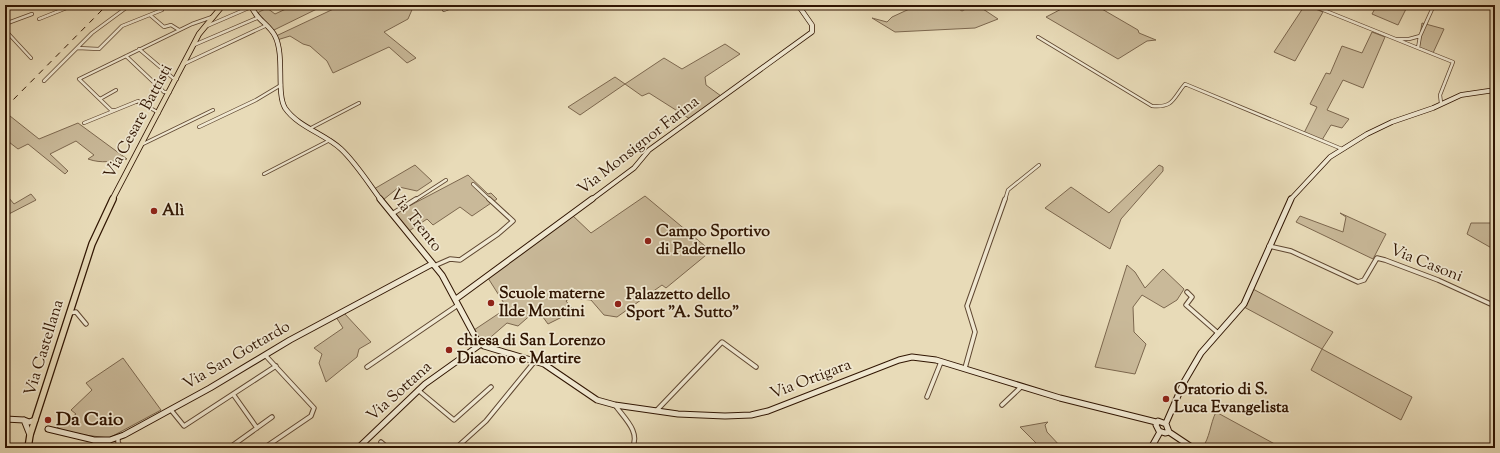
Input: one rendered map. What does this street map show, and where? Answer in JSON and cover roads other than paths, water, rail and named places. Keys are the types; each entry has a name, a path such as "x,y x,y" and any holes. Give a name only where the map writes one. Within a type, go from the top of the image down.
{"main road":[{"name":"Via Cesare Battisti","path":"88,256 115,194 143,144 203,27 223,5"},
{"name":"Via Castellana","path":"28,448 35,420 88,256"}],"street":[{"path":"39,19 74,5"},
{"path":"44,81 102,24 130,5"},
{"path":"77,48 98,49 122,26 162,10 159,5"},
{"path":"290,5 292,7 299,5"},
{"path":"444,10 456,5"},
{"name":"Via Monsignor Farina","path":"456,299 634,168 649,150 812,32 814,27 798,5"},
{"path":"1311,5 1453,62 1440,95 1441,103"},
{"path":"1418,48 1420,36 1434,5"},
{"path":"199,127 256,100 281,85 277,42 273,33 257,18 251,6 203,27"},
{"path":"5,24 32,14"},
{"path":"150,15 164,27 171,25 179,30"},
{"path":"114,110 111,110 78,80 179,30 212,17"},
{"path":"194,45 257,18"},
{"path":"184,64 265,26"},
{"path":"5,30 31,58"},
{"path":"1393,38 1409,39 1420,36"},
{"path":"1038,37 1152,106 1163,108 1171,103 1179,89 1185,84 1342,149"},
{"path":"139,49 177,79"},
{"path":"126,56 164,92 170,92"},
{"name":"Via Trento","path":"281,85 283,105 289,114 330,140 342,150 433,265 446,279 476,339 481,344"},
{"path":"100,99 116,90"},
{"path":"1166,423 1201,353 1218,333 1236,316 1244,304 1286,208 1294,196 1330,157 1392,122 1466,94 1495,90"},
{"path":"84,123 140,101 154,112 159,113"},
{"path":"311,128 359,103"},
{"path":"143,144 213,110"},
{"path":"264,174 330,140"},
{"path":"965,368 975,332 967,306 1008,190 1039,165"},
{"path":"392,214 446,180"},
{"path":"433,265 450,259 460,260 498,234 512,221 473,184"},
{"name":"Via Casoni","path":"1269,246 1292,251 1358,282 1364,280 1375,260 1378,258 1438,280 1495,306"},
{"name":"Via San Gottardo","path":"48,429 94,440 110,440 118,437 171,410 308,330 433,265"},
{"path":"1187,292 1192,297 1186,305 1218,333"},
{"path":"367,367 458,305"},
{"path":"69,313 76,312 86,324"},
{"path":"657,410 722,342 756,367"},
{"name":"Via Ortigara","path":"481,344 535,361 554,369 598,400 615,405 691,415 751,415 768,411 899,360 921,358 965,368 1021,386 1156,422"},
{"name":"Via Sottana","path":"358,448 418,390 481,344"},
{"path":"264,448 311,416 314,408 265,355"},
{"path":"456,448 486,421 535,361"},
{"path":"927,397 941,362"},
{"path":"171,410 184,426 276,366"},
{"path":"1002,405 1021,386"},
{"path":"418,390 454,420 491,387"},
{"path":"233,394 257,428"},
{"path":"615,405 635,433 636,441 632,448"},
{"path":"229,448 272,417"},
{"path":"5,419 24,420 29,422 35,420"},
{"path":"24,420 30,436"},
{"path":"1169,432 1165,434 1160,432 1156,422 1161,421 1166,423 1169,428 1169,432 1193,448"},
{"path":"1151,448 1160,432"},
{"path":"118,437 118,442 121,448"},
{"path":"380,442 388,448"}],"railway":[{"path":"5,108 107,5"}],"place":[{"name":"Alì","path":"154,211"},
{"name":"Campo Sportivo di Padernello","path":"648,241"},
{"name":"Scuole materne Ilde Montini","path":"491,303"},
{"name":"Palazzetto dello Sport \"A. Sutto\"","path":"618,304"},
{"name":"chiesa di San Lorenzo Diacono e Martire","path":"449,350"},
{"name":"Oratorio di S. Luca Evangelista","path":"1166,399"},
{"name":"Da Caio","path":"48,420"}]}
